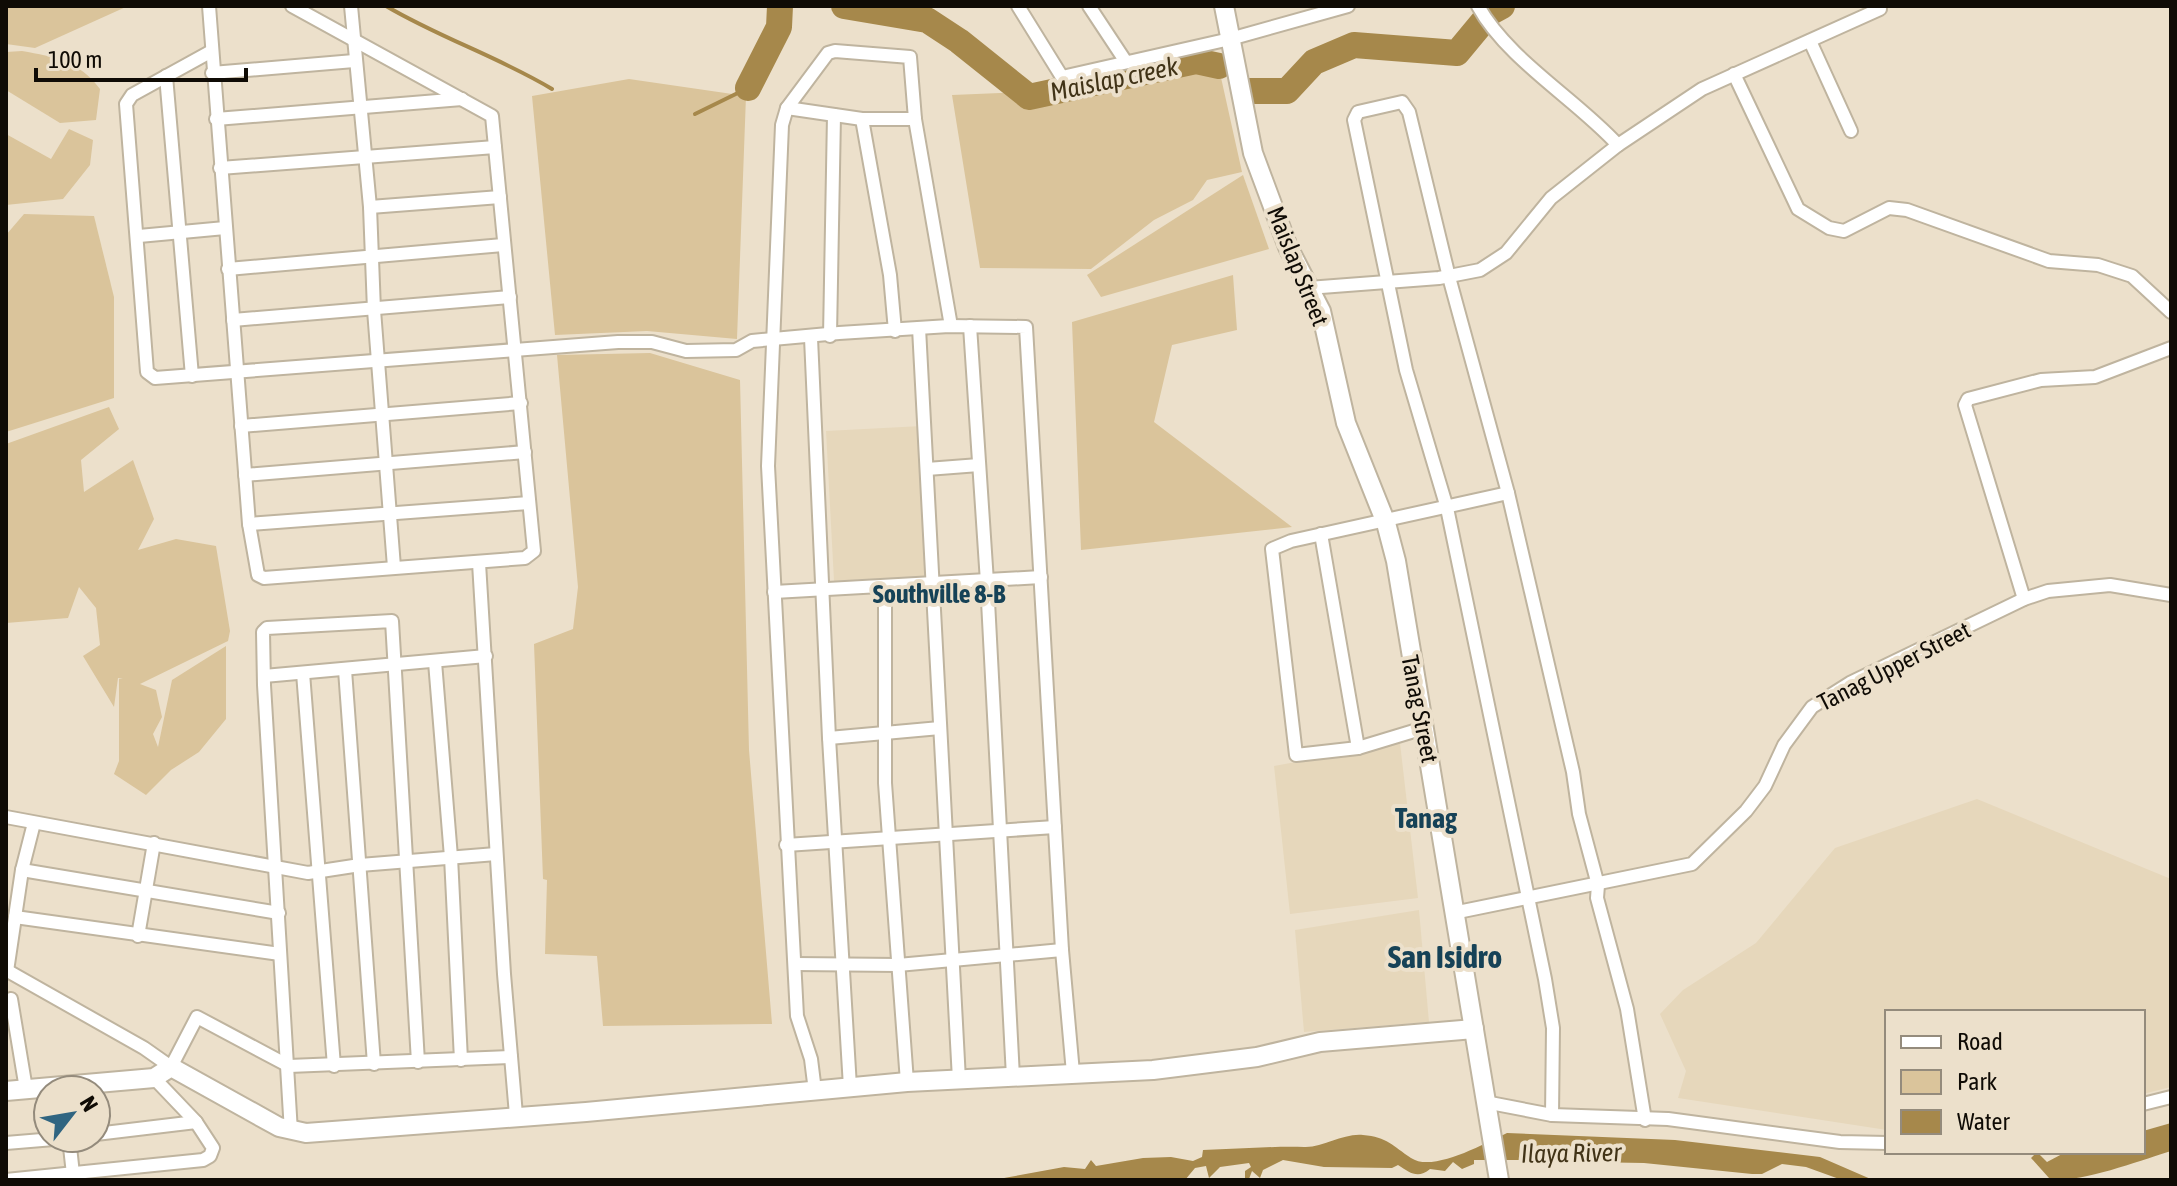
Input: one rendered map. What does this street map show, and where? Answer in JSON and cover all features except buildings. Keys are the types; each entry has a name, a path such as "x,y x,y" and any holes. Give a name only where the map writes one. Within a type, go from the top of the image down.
{"street":[{"path":"209,6 210,52 254,568 264,578 479,563 531,556 534,551 521,403 513,349 492,116 292,6"},
{"path":"351,6 370,207 374,310 394,567"},
{"path":"1018,6 1062,77 1230,39 1328,9 1348,6"},
{"path":"1089,6 1126,62"},
{"name":"Maislap Street","path":"1224,6 1253,153 1288,247 1321,311 1349,434 1386,523"},
{"path":"1480,9 1506,44 1592,117 1618,145"},
{"path":"1308,288 1449,277 1480,270 1506,253 1551,198 1618,145 1702,89 1880,9"},
{"path":"1810,41 1851,131"},
{"path":"210,52 132,95 126,104 139,236 147,372 155,378 513,349 652,342 686,351 736,350 752,341 771,339 1022,324 1028,332 1062,950 1073,1073"},
{"path":"815,1091 811,1059 797,1016 768,466 782,125 787,108 828,53 910,57 915,119 951,326"},
{"path":"212,73 354,61"},
{"path":"1734,74 1798,209 1829,228 1844,231 1889,208 1907,210 2049,261 2098,265 2132,276 2171,312"},
{"path":"166,76 192,376"},
{"path":"216,119 462,99"},
{"path":"1552,1115 1553,1028 1447,508 1406,370 1385,283 1354,115 1402,102 1409,112 1449,277 1508,493 1573,772 1579,814 1598,885 1597,898 1627,1009 1645,1120"},
{"path":"787,108 862,119 915,119"},
{"path":"830,336 834,115"},
{"path":"862,119 890,275 895,331"},
{"path":"220,168 495,147"},
{"path":"370,207 500,197"},
{"path":"139,236 225,228"},
{"path":"228,269 503,245"},
{"path":"233,320 510,297"},
{"path":"970,326 1013,1077"},
{"path":"919,328 959,1080"},
{"path":"811,338 821,590 850,1087"},
{"path":"2024,599 1965,405 1968,399 2041,380 2095,377 2171,348"},
{"path":"241,426 521,403"},
{"path":"245,475 525,452"},
{"path":"927,469 979,465"},
{"path":"1424,728 1358,748 1301,757 1293,751 1270,554 1279,544 1386,523 1508,493"},
{"path":"249,524 529,503"},
{"name":"Tanag Street","path":"1386,523 1396,561 1499,1180"},
{"path":"1321,534 1358,748"},
{"path":"479,563 496,854 516,1115"},
{"path":"774,592 1041,577"},
{"name":"Tanag Upper Street","path":"1453,913 1692,864 1746,811 1765,786 1784,745 1812,707 1850,683 2024,599 2048,591 2110,585 2171,595"},
{"path":"885,586 884,770 907,1082"},
{"path":"291,1132 264,676 263,632 273,626 392,621 392,666 418,1062"},
{"path":"264,676 486,656"},
{"path":"435,662 451,857 461,1060"},
{"path":"345,670 374,1064"},
{"path":"303,673 334,1066"},
{"path":"829,738 940,728"},
{"path":"6,817 318,872 406,860 496,854"},
{"path":"34,823 22,870 6,970 144,1048 171,1067 291,1132 907,1082 1188,1066 1257,1057 1320,1042 1474,1029"},
{"path":"786,845 1055,827"},
{"path":"138,936 154,843"},
{"path":"22,870 279,913"},
{"path":"15,917 280,954"},
{"path":"795,964 898,965 1062,950"},
{"path":"11,999 26,1089"},
{"path":"6,1091 154,1078 171,1067 197,1017 289,1066 511,1057"},
{"path":"6,1180 203,1160 210,1156 213,1148 196,1122 154,1078"},
{"path":"2145,1104 2171,1097"},
{"path":"1487,1110 1668,1119 1840,1142 1885,1143"},
{"path":"112,1132 196,1122"},
{"path":"6,1143 32,1141"},
{"path":"70,1154 73,1174"}],"shaded area":[{"path":"922,426 932,576 834,581 826,431"},
{"path":"1400,743 1418,898 1290,914 1274,766"},
{"path":"1977,799 2171,879 2171,1087 2145,1094 2145,1010 1885,1010 1885,1130 1678,1098 1686,1071 1660,1014 1683,990 1756,943 1835,848"},
{"path":"1419,910 1429,1022 1304,1032 1295,930"}],"green space":[{"path":"6,6 128,6 35,48 6,44"},
{"path":"22,51 66,62 84,72 100,89 96,120 60,123 6,90 6,52"},
{"path":"1173,63 1220,73 1242,172 1207,180 1193,200 1154,220 1091,269 980,268 952,95 1075,90"},
{"path":"629,79 746,96 737,339 647,331 555,335 532,96"},
{"path":"69,129 93,140 90,165 63,199 6,205 6,134 51,159"},
{"path":"1243,175 1269,249 1101,297 1087,275"},
{"path":"24,214 94,216 114,297 114,398 6,432 6,235"},
{"path":"1233,275 1237,330 1172,345 1154,422 1292,527 1081,550 1072,322"},
{"path":"650,353 740,380 749,750 772,1024 603,1026 597,956 545,954 547,880 543,879 534,644 573,629 578,587 557,355"},
{"path":"109,407 119,429 81,460 84,492 133,460 154,519 138,550 176,539 216,546 230,631 228,641 140,684 156,690 162,717 153,734 158,747 172,680 226,646 226,719 199,752 171,770 146,795 114,774 119,761 119,679 123,679 118,678 114,707 83,656 100,645 96,608 79,587 68,618 6,623 6,444"}],"water":[{"path":"2171,1123 2171,1151 2091,1175 2060,1179 2049,1178 2031,1158 2039,1154 2047,1162 2062,1154 2145,1154 2145,1130"},
{"name":"Ilaya River","path":"1507,1133 1675,1140 1820,1157 1873,1180 1842,1180 1806,1167 1782,1164 1762,1174 1752,1174 1644,1163 1528,1161 1526,1155 1522,1160 1474,1160 1474,1164 1462,1169 1453,1162 1445,1171 1430,1169 1418,1174 1398,1165 1392,1168 1324,1167 1283,1160 1263,1170 1260,1178 1252,1171 1249,1179 1245,1180 1245,1171 1251,1167 1249,1163 1220,1167 1209,1178 1206,1166 1195,1168 1185,1180 993,1180 1064,1167 1085,1169 1091,1160 1096,1166 1143,1158 1171,1157 1193,1161 1202,1157 1203,1150 1311,1147 1356,1135 1378,1138 1411,1158 1432,1162 1459,1155"}],"waterway":[{"path":"386,6 552,89"},
{"name":"Maislap creek","path":"748,88 779,27 780,6"},
{"name":"Maislap creek","path":"844,6 927,20 959,41 1029,97 1196,61 1219,66"},
{"name":"Maislap creek","path":"1248,91 1287,91 1314,62 1354,45 1457,53 1491,12 1502,6"},
{"path":"695,114 748,88"}],"district":[{"name":"Southville 8-B","path":"939,594"},
{"name":"Tanag","path":"1426,818"},
{"name":"San Isidro","path":"1445,956"}]}
